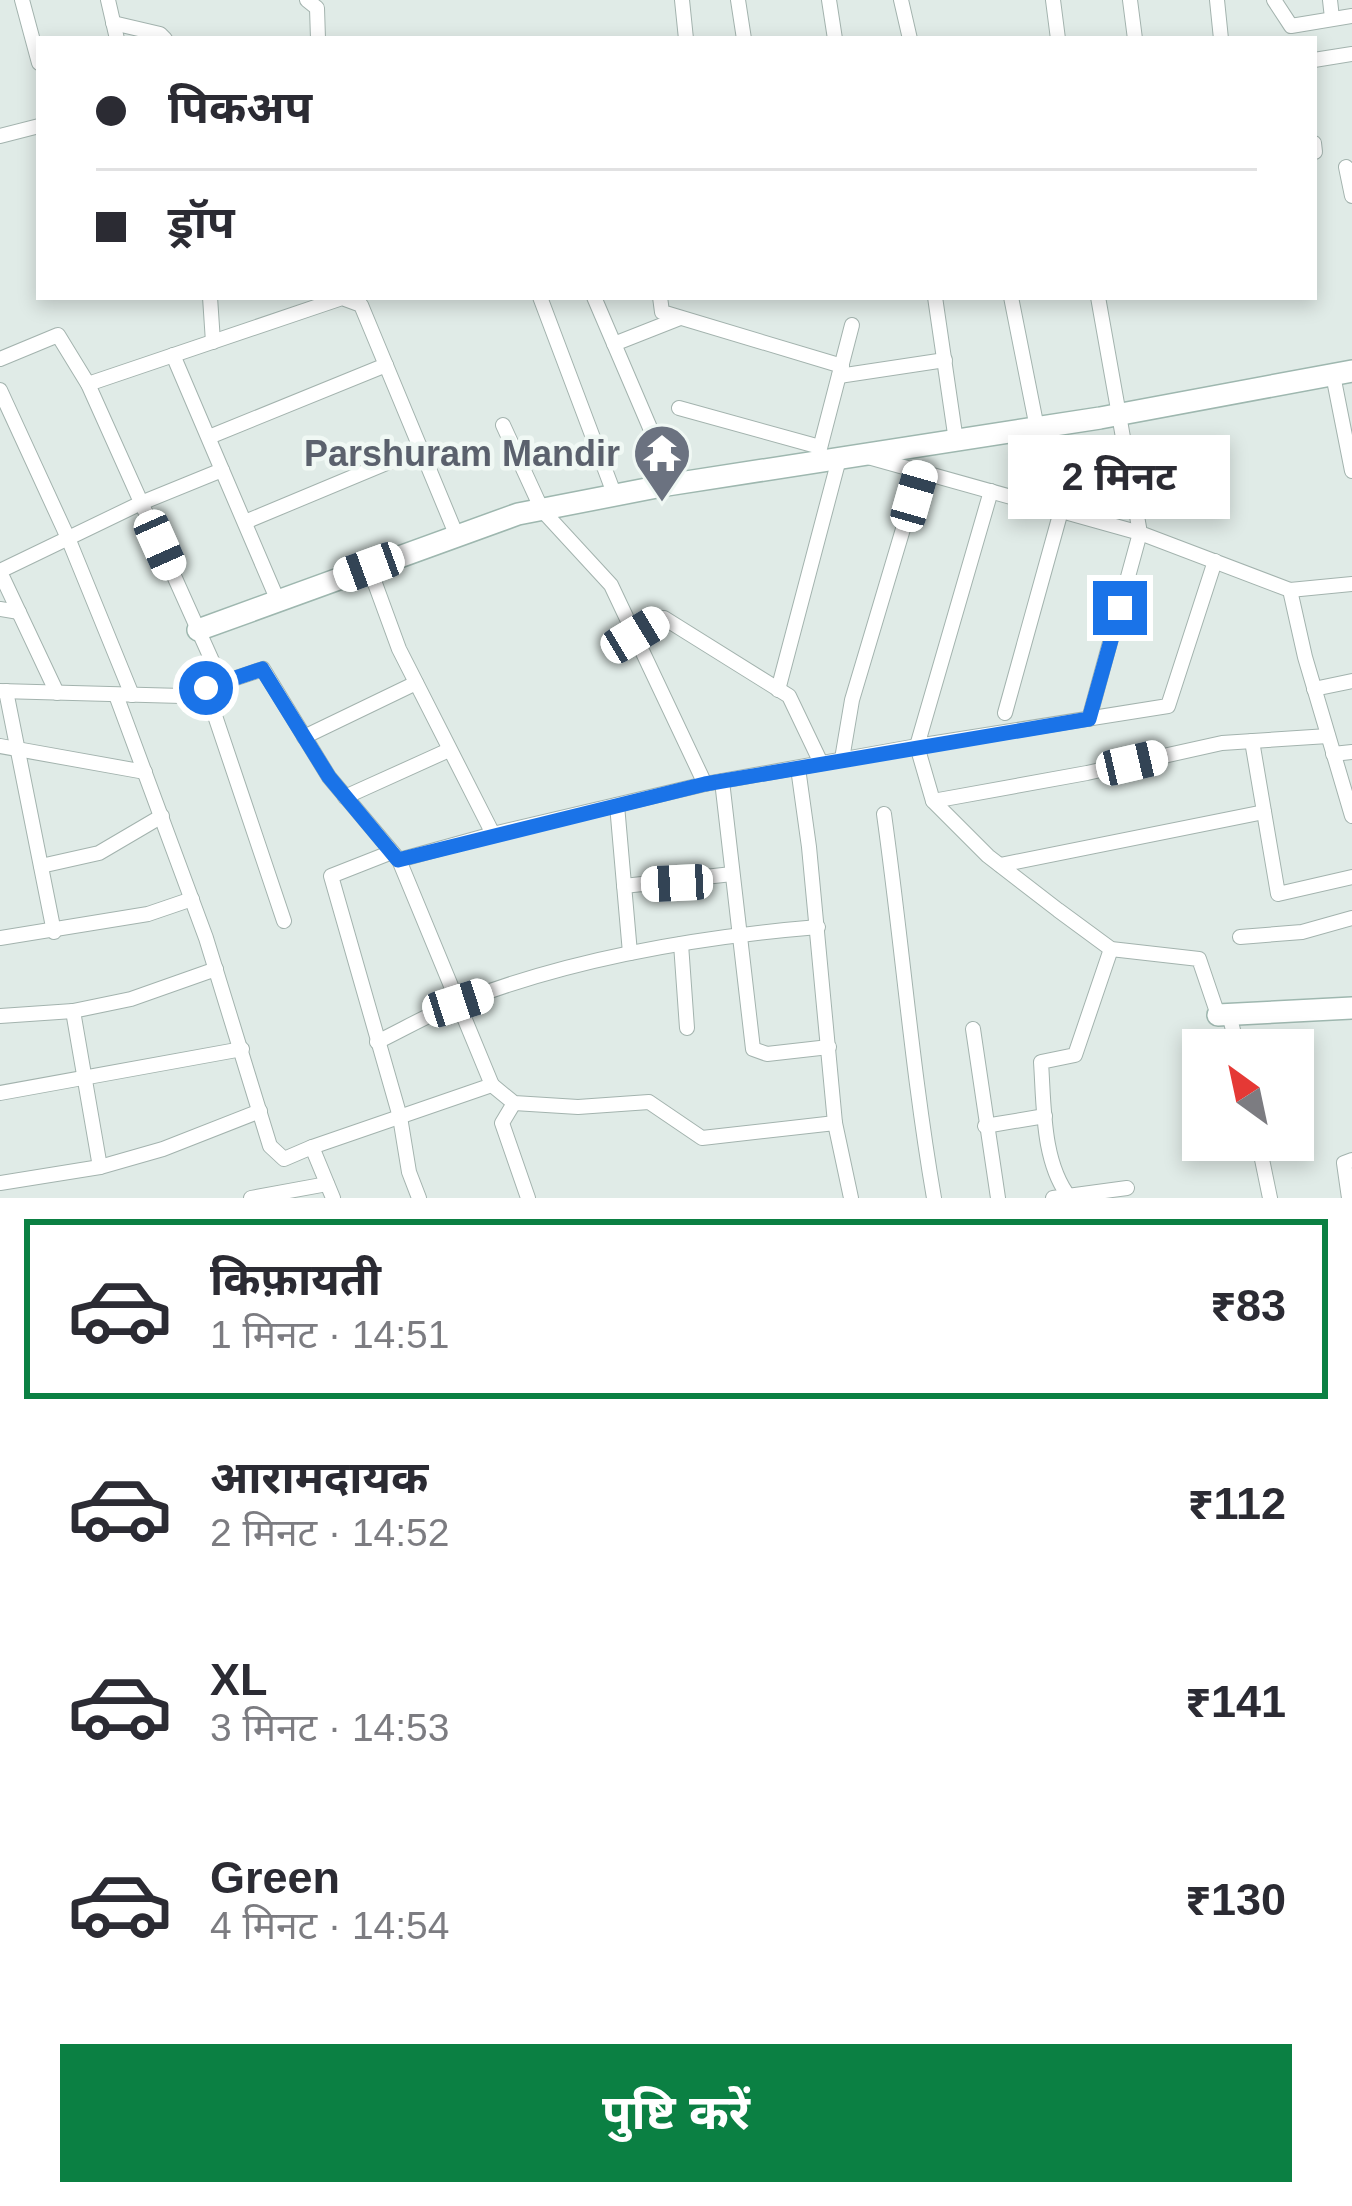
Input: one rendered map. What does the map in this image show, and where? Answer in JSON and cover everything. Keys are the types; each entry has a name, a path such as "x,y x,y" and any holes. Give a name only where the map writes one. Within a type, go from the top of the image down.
{"street":[{"path":"22,0 36,52"},
{"path":"108,0 115,31 146,36"},
{"path":"682,0 686,36"},
{"path":"738,0 744,36"},
{"path":"829,0 835,36"},
{"path":"901,0 909,36"},
{"path":"1053,0 1058,36"},
{"path":"1130,0 1135,36"},
{"path":"1217,0 1221,36"},
{"path":"1274,0 1291,26 1352,16"},
{"path":"1330,0 1332,18"},
{"path":"304,1 317,8 318,36"},
{"path":"1317,60 1352,54"},
{"path":"0,136 36,127"},
{"path":"1346,167 1352,196"},
{"path":"210,300 212,342"},
{"path":"346,300 361,305 371,300"},
{"path":"540,300 615,496"},
{"path":"595,300 674,484"},
{"path":"660,300 662,312 840,371 945,360"},
{"path":"935,300 956,441"},
{"path":"1004,713 1054,509 1012,300"},
{"path":"1089,719 1140,533 1098,300"},
{"path":"88,384 308,304"},
{"path":"361,305 456,534"},
{"path":"614,344 680,318"},
{"path":"778,689 834,456 840,371 852,325"},
{"path":"0,359 58,335 88,384 223,683"},
{"path":"173,355 278,601"},
{"path":"209,437 386,365"},
{"path":"198,630 456,534 542,510 834,456 1117,415 1342,373 1352,471"},
{"path":"0,390 68,538 216,969 270,1146 284,1160 293,1190"},
{"path":"679,408 834,456 920,472 1140,533 1290,590 1352,584"},
{"path":"502,425 542,510 611,585 705,784"},
{"path":"245,522 420,449"},
{"path":"57,693 0,571 222,470"},
{"path":"842,759 852,700 920,472"},
{"path":"991,491 917,746 933,801 1000,865 1111,949 1199,959 1230,1029"},
{"path":"418,1198 400,1117 331,876 395,856 705,784 1168,706 1215,562"},
{"path":"369,567 416,682 493,834"},
{"path":"1290,590 1352,816"},
{"path":"0,609 19,612"},
{"path":"635,635 664,618 789,696 821,764"},
{"path":"54,932 8,747 3,691 182,696 262,669 345,796 395,856 492,1085 514,1103 578,1107 649,1102 702,1138 835,1123"},
{"path":"1314,689 1352,681"},
{"path":"304,737 416,682"},
{"path":"206,688 284,921"},
{"path":"933,801 1222,742 1328,736"},
{"path":"1252,741 1278,894 1352,877"},
{"path":"8,747 145,772"},
{"path":"345,796 449,750"},
{"path":"1334,754 1352,752"},
{"path":"798,768 835,1123 851,1198"},
{"path":"722,781 755,1052 829,1047"},
{"path":"617,805 630,952"},
{"path":"1000,865 1264,812"},
{"path":"884,814 915,1087 934,1198"},
{"path":"41,866 99,853 162,816"},
{"path":"624,886 732,874"},
{"path":"0,938 148,914 192,899"},
{"path":"1240,937 1302,932 1352,918"},
{"path":"377,1042 458,1003 630,952 739,933 818,927"},
{"path":"681,944 687,1028"},
{"path":"1111,949 1075,1055 1042,1062 1045,1116 1063,1197 1127,1188"},
{"path":"0,1016 74,1011 131,999 216,969"},
{"path":"1224,1015 1352,1008"},
{"path":"74,1011 100,1167"},
{"path":"973,1029 998,1198"},
{"path":"0,1093 242,1049"},
{"path":"284,1160 492,1085"},
{"path":"514,1103 502,1123 528,1198"},
{"path":"3,1198 0,1186 100,1167 163,1149 260,1111"},
{"path":"986,1126 1045,1116"},
{"path":"251,1198 293,1190 330,1191 312,1148"},
{"path":"1349,1198 1344,1163 1352,1160"},
{"path":"1262,1161 1270,1198"}],"place":[{"name":"Parshuram Mandir","path":"662,504"}],"route":[{"path":"206,688 262,669 329,777 398,860 705,784 1089,719 1120,608"}]}
